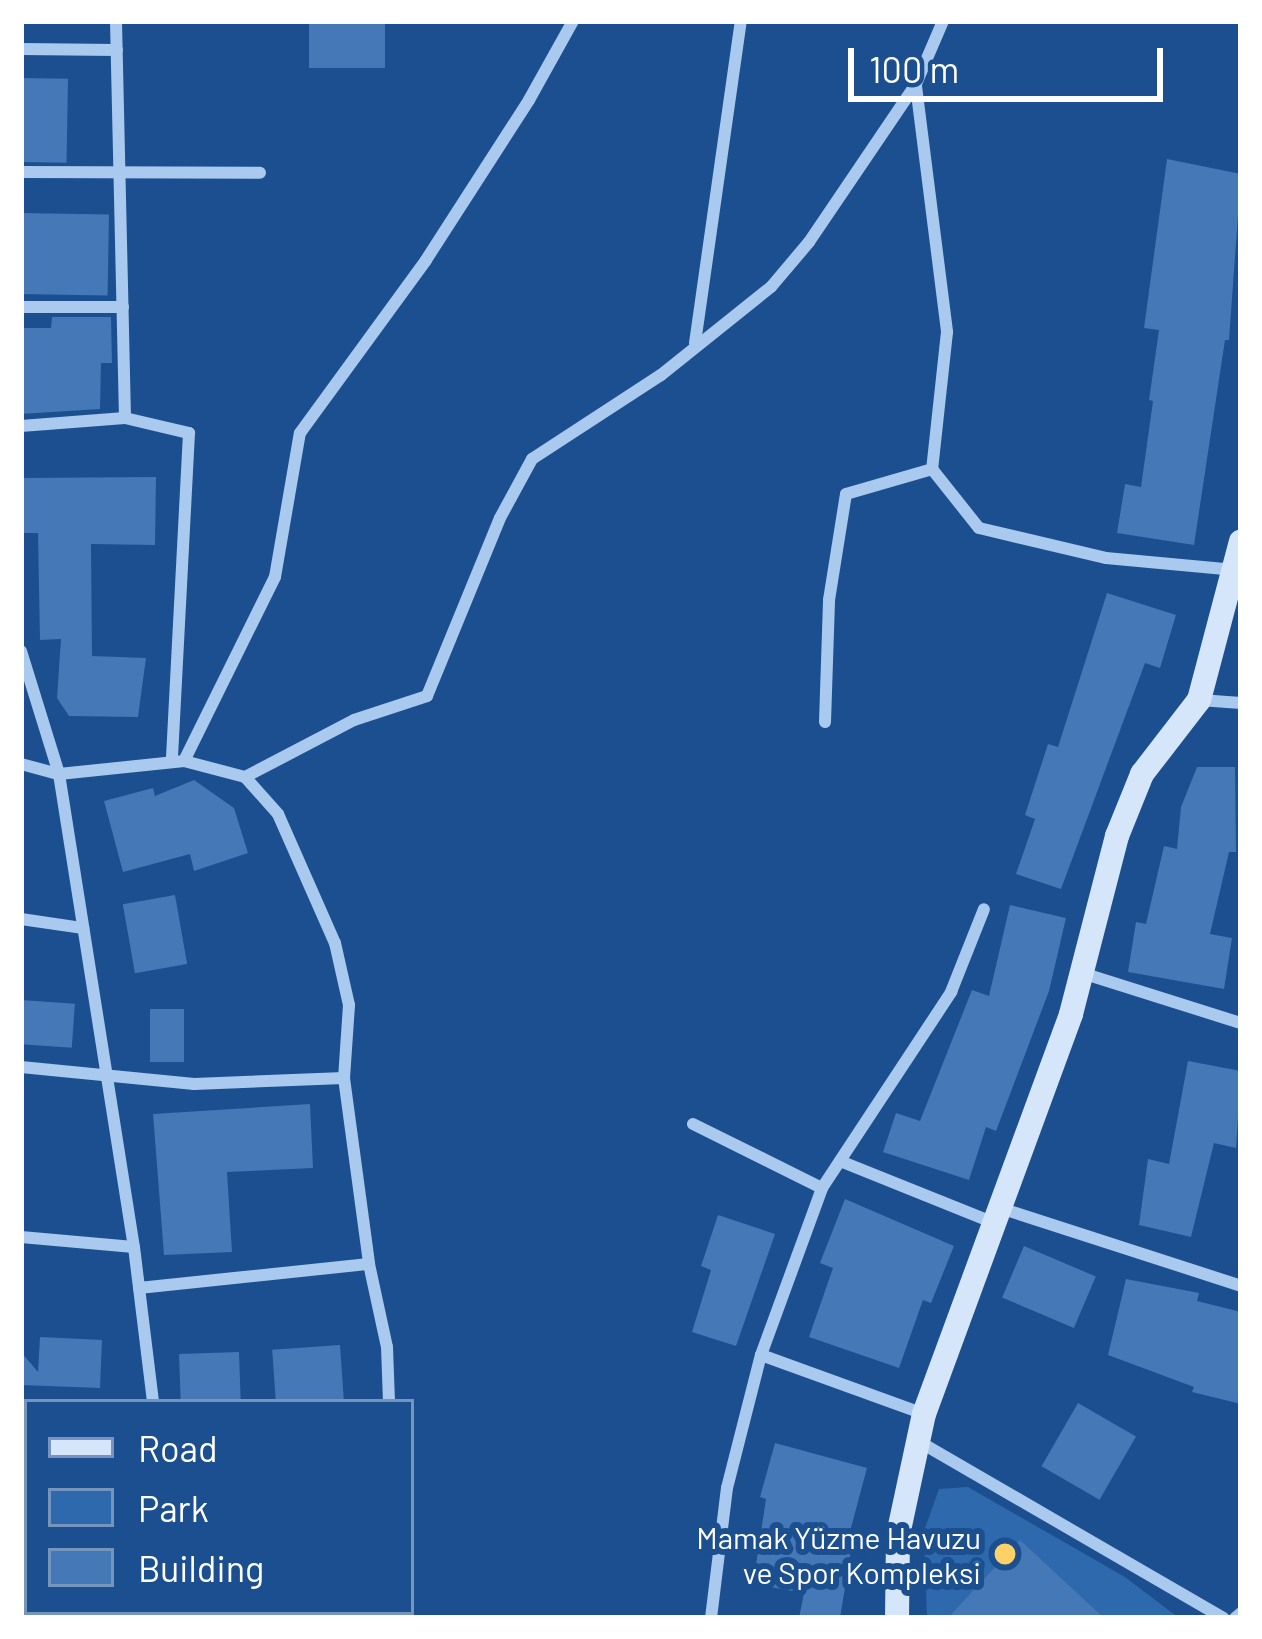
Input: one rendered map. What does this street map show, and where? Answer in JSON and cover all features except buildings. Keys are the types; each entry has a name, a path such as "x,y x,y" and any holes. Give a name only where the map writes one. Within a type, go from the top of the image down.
{"main road":[{"path":"896,1618 898,1535 924,1414 1071,1015 1117,836 1142,774 1199,700 1241,541"}],"street":[{"path":"116,21 125,418"},
{"path":"178,762 274,577 300,434 426,260 530,100 573,21"},
{"path":"695,343 741,21"},
{"path":"245,777 354,720 427,696 500,518 532,459 661,375 784,272 916,84 944,21"},
{"path":"21,49 117,50"},
{"path":"916,84 947,332 932,469 979,528 1106,558 1235,570"},
{"path":"21,172 260,173"},
{"path":"21,307 123,307"},
{"path":"21,426 125,418 189,434 178,762"},
{"path":"825,722 829,600 846,494 932,469"},
{"path":"21,651 59,775 134,1247 153,1399"},
{"path":"1199,700 1241,704"},
{"path":"21,764 59,775 178,762 245,777 278,814 335,943 349,1005 344,1078 369,1264 387,1347 389,1399"},
{"path":"711,1618 727,1488 761,1355 822,1187 951,992 984,909"},
{"path":"21,919 83,928"},
{"path":"1082,972 1241,1023"},
{"path":"21,1067 194,1084 344,1078"},
{"path":"693,1124 822,1187"},
{"path":"840,1161 994,1215 1241,1286"},
{"path":"21,1237 134,1247"},
{"path":"139,1288 369,1264"},
{"path":"761,1355 924,1414"},
{"path":"916,1439 1223,1618"}],"green space":[{"name":"Mamak Yüzme Havuzu ve Spor Kompleksi","path":"968,1487 1125,1577 1179,1618 927,1618 924,1531 939,1489"}],"place":[{"name":"Mamak Yüzme Havuzu ve Spor Kompleksi","path":"1005,1554"}]}
